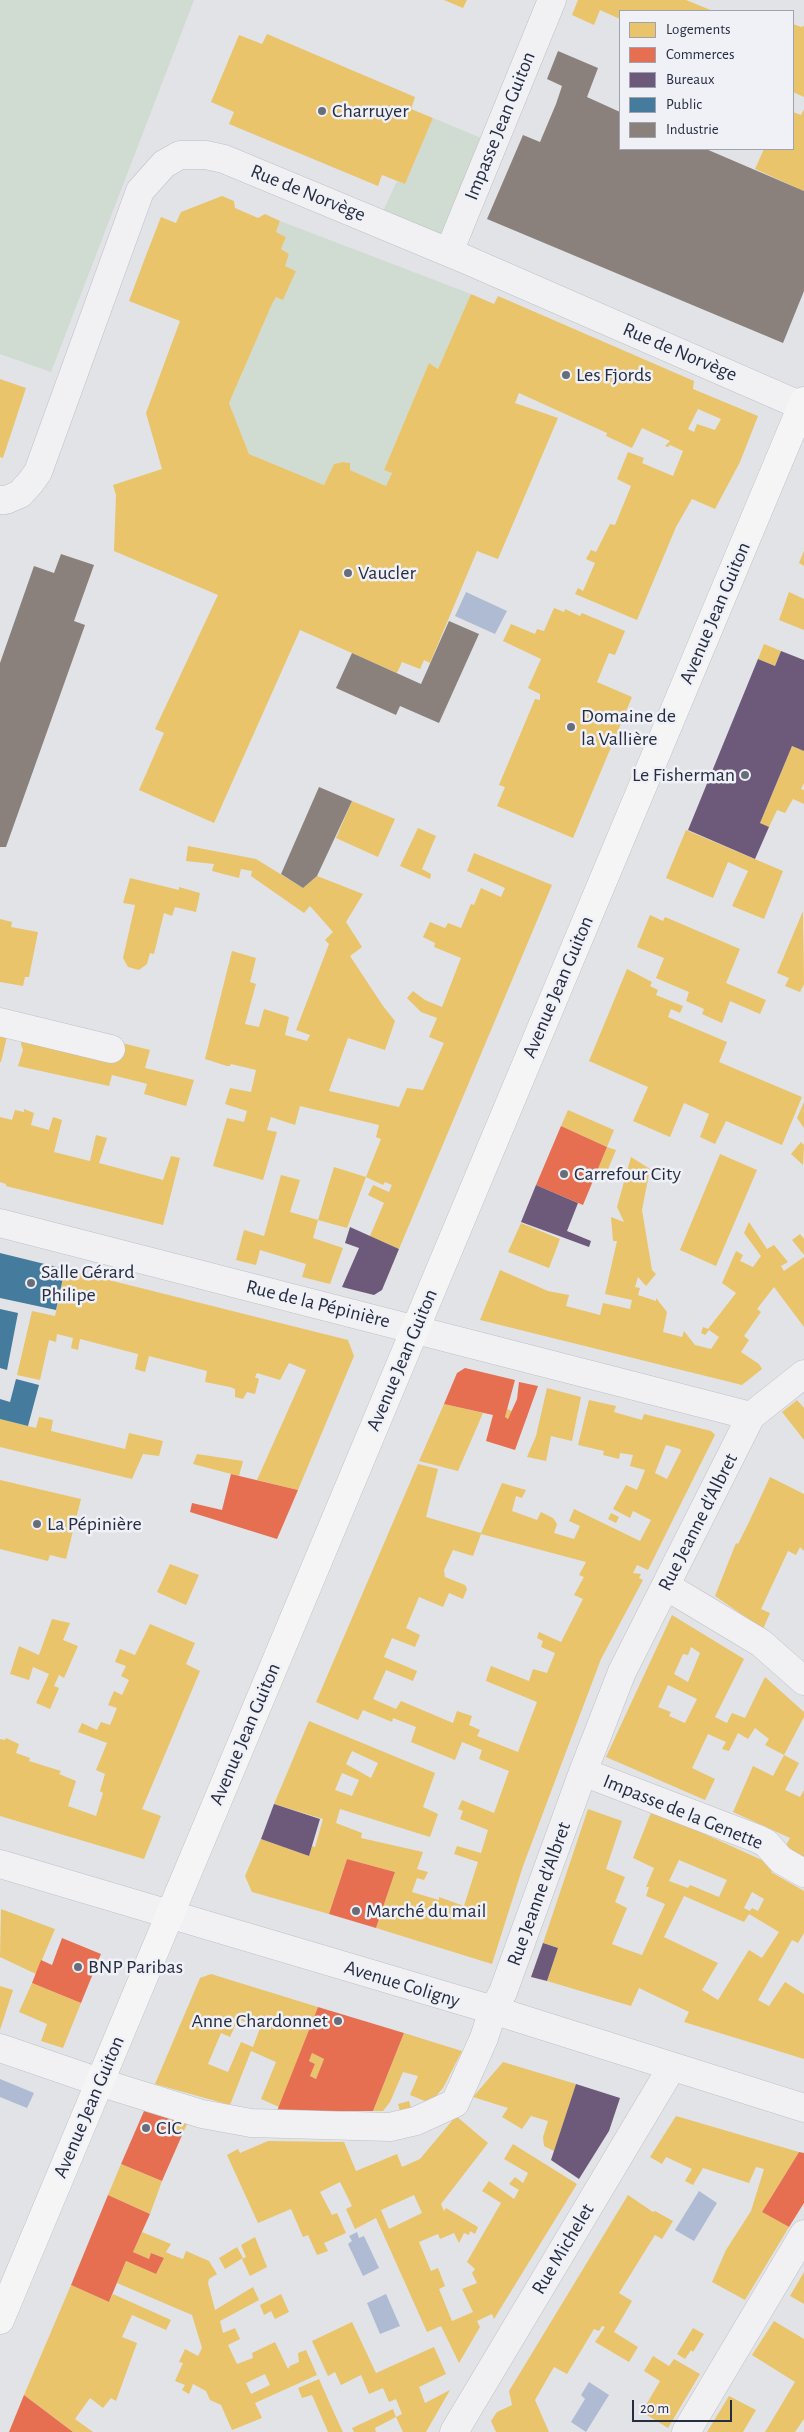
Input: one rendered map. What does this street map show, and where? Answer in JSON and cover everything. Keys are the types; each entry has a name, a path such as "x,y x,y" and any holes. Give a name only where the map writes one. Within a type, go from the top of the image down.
{"main road":[{"name":"Avenue Jean Guiton","path":"0,2320 803,404"}],"street":[{"name":"Impasse Jean Guiton","path":"449,252 552,0"},
{"name":"Rue de Norvège","path":"0,500 6,500 20,494 38,472 140,191 164,164 180,155 206,155 224,158 803,404"},
{"path":"0,1022 111,1049"},
{"name":"Rue de la Pépinière","path":"0,1223 415,1328 751,1416"},
{"name":"Rue Jeanne d'Albret","path":"0,2048 99,2082 202,2114 252,2123 390,2126 416,2121 455,2102 484,2038 493,2010 503,1992 583,1772 622,1672 751,1416 804,1374"},
{"path":"666,1586 761,1643 804,1681"},
{"name":"Impasse de la Genette","path":"583,1772 758,1839 766,1843 781,1860 804,1873"},
{"name":"Avenue Coligny","path":"0,1864 169,1916 493,2010 804,2108"},
{"name":"Rue Michelet","path":"454,2432 672,2067"},
{"path":"686,2432 804,2234"}],"shaded area":[{"path":"0,0 194,0 51,372 0,354"},
{"path":"433,118 493,143 449,252 378,222 397,181 405,184"},
{"path":"280,221 471,294 438,369 429,363 384,470 392,473 386,486 350,470 349,463 334,464 324,485 249,454 229,403 272,304 276,297 283,300 296,271 285,266 289,254 281,249 286,237 276,232"}],"water":[{"path":"466,592 507,611 495,634 455,616"},
{"path":"0,2079 34,2093 27,2108 0,2097"},
{"path":"699,2191 717,2203 694,2241 675,2230"},
{"path":"357,2232 359,2238 364,2236 379,2268 363,2276 348,2244 352,2241 349,2236"},
{"path":"386,2294 400,2326 380,2334 367,2303"},
{"path":"589,2382 609,2395 586,2432 571,2422 585,2399 581,2395"}],"building: Logements":[{"path":"444,0 467,0 463,8"},
{"path":"578,0 686,0 711,10 619,10 619,19 600,10 594,25 572,15"},
{"path":"794,24 804,26 804,97 794,92"},
{"name":"Charruyer","path":"267,34 415,97 411,109 433,118 405,184 382,175 378,186 229,124 234,112 211,102 239,35 262,44"},
{"path":"804,109 804,191 755,169 764,150 794,150 794,112 801,115"},
{"path":"222,196 234,201 235,208 258,218 265,214 280,221 276,232 286,237 281,249 289,254 285,266 296,271 283,300 276,297 272,304 229,403 249,454 324,485 334,464 350,463 350,470 386,486 392,473 384,470 429,363 438,369 471,294 494,304 498,296 694,381 693,389 758,416 740,462 715,509 692,499 676,527 637,620 575,594 578,588 583,591 595,563 586,559 591,550 596,552 610,524 615,525 631,486 617,479 628,452 644,458 642,463 673,476 683,451 670,445 668,447 665,446 670,441 642,428 632,448 606,436 607,433 519,393 515,403 558,418 498,559 477,551 430,663 424,660 420,669 402,662 397,673 300,630 214,823 139,790 164,733 155,729 218,595 114,551 116,495 113,485 162,469 146,413 180,321 129,301 161,217 176,223 181,212","holes":["698,409 721,419 715,430 697,424 694,432 688,429"]},
{"path":"0,379 26,388 3,458 0,457"},
{"path":"804,551 804,566 799,563"},
{"path":"789,592 804,599 804,630 779,620"},
{"name":"Domaine de la Vallière","path":"554,608 564,612 565,609 580,616 582,613 625,631 615,655 609,653 597,682 632,697 573,838 497,806 505,787 499,785 535,699 540,700 540,694 528,688 541,659 503,641 511,624 535,634 537,629 544,631"},
{"path":"764,644 781,651 775,666 758,659"},
{"path":"792,746 804,751 804,783 801,789 804,790 804,804 793,799 785,813 777,810 769,827 760,823"},
{"path":"352,801 395,819 378,857 336,838"},
{"path":"418,828 436,836 422,869 431,874 430,879 400,866"},
{"path":"686,830 783,871 764,919 732,906 748,871 728,862 713,898 666,878"},
{"path":"188,846 256,859 303,888 317,876 363,894 346,922 362,947 350,956 395,1021 385,1050 348,1038 329,1091 399,1107 407,1088 423,1090 444,1043 429,1037 437,1018 421,1012 407,998 413,991 425,1000 442,1007 461,958 434,947 435,943 423,937 430,922 445,928 448,923 461,928 471,904 474,905 481,888 501,897 505,888 467,871 474,853 552,885 399,1249 370,1236 384,1203 368,1195 373,1185 389,1192 392,1185 385,1182 383,1185 366,1177 381,1139 376,1137 379,1125 300,1106 295,1125 271,1117 267,1130 277,1132 263,1180 213,1166 227,1118 244,1122 247,1111 225,1104 230,1088 251,1092 256,1070 231,1064 227,1066 205,1059 232,951 256,958 250,982 256,984 245,1024 259,1027 264,1009 289,1017 285,1035 307,1041 310,1035 296,1030 329,944 325,940 333,932 310,906 304,913 251,876 252,871 241,869 239,878 212,871 214,864 186,861"},
{"path":"130,878 200,893 196,912 175,907 172,916 164,913 154,954 150,953 147,964 139,970 128,967 123,958 135,905 123,903"},
{"path":"803,911 804,984 800,992 785,986 789,978 777,973"},
{"path":"650,915 663,921 665,917 740,949 726,983 766,1000 760,1014 730,1001 722,1023 702,1014 704,1009 686,1001 689,992 656,978 664,958 637,947"},
{"path":"0,919 12,922 11,927 38,932 29,977 25,977 23,986 0,982"},
{"path":"627,969 652,982 650,986 658,990 656,995 683,1006 680,1013 671,1009 668,1017 727,1042 719,1062 802,1097 782,1145 726,1121 715,1144 700,1137 709,1114 684,1103 670,1137 633,1121 648,1087 589,1061"},
{"path":"0,1030 8,1032 1,1062 0,1062"},
{"path":"22,1036 122,1043 150,1050 145,1068 194,1080 186,1106 144,1094 147,1084 112,1075 109,1086 18,1066 23,1050 21,1044"},
{"path":"804,1102 804,1128 797,1118"},
{"path":"24,1109 34,1113 31,1125 49,1130 53,1117 62,1120 54,1152 90,1161 96,1135 107,1138 99,1163 163,1180 171,1156 180,1158 163,1225 6,1186 6,1184 0,1182 0,1117 12,1120 15,1110 24,1112"},
{"path":"568,1110 614,1130 607,1147 561,1126"},
{"path":"801,1142 804,1145 803,1165 791,1154"},
{"path":"607,1147 616,1150 603,1181 594,1178"},
{"path":"720,1154 757,1170 716,1266 680,1250"},
{"path":"631,1157 650,1169 642,1210 652,1270 656,1274 646,1286 638,1277 635,1287 640,1288 638,1295 656,1301 656,1298 667,1312 663,1332 682,1337 684,1331 695,1345 711,1349 719,1337 709,1330 705,1335 701,1333 703,1327 708,1329 736,1293 722,1283 736,1251 743,1255 740,1261 753,1267 761,1256 744,1233 749,1222 767,1249 774,1245 788,1262 781,1266 784,1271 804,1257 804,1327 774,1287 757,1309 761,1312 744,1336 749,1340 741,1352 759,1364 762,1369 742,1385 480,1320 500,1270 548,1291 569,1295 566,1306 600,1315 603,1303 630,1309 632,1300 605,1294 617,1241 613,1241 611,1217 624,1222 617,1207"},
{"path":"334,1167 366,1177 347,1228 318,1220"},
{"path":"281,1175 300,1180 290,1212 318,1220 313,1238 343,1248 330,1284 302,1277 306,1264 260,1250 256,1265 236,1260 244,1230 264,1236"},
{"path":"521,1223 560,1239 549,1268 508,1252"},
{"path":"800,1234 804,1239 804,1255 792,1240"},
{"path":"65,1269 348,1340 354,1356 298,1490 257,1480 306,1370 289,1363 280,1380 257,1373 255,1377 259,1379 255,1394 247,1392 243,1399 235,1397 235,1389 205,1382 207,1371 149,1356 145,1372 135,1369 138,1354 80,1339 78,1350 71,1348 73,1338 57,1334 56,1342 49,1340 40,1380 17,1375 32,1311 55,1316"},
{"path":"547,1388 581,1397 572,1441 551,1436 546,1461 527,1457 536,1436"},
{"path":"589,1400 616,1406 614,1412 642,1420 644,1414 711,1431 715,1435 648,1570 637,1565 633,1573 641,1574 639,1578 643,1580 601,1659 523,1866 492,1964 376,1928 395,1872 347,1859 329,1914 252,1892 245,1876 261,1839 309,1856 312,1846 315,1847 323,1819 274,1804 309,1721 435,1773 423,1807 438,1814 430,1837 340,1809 336,1823 362,1833 361,1838 423,1852 417,1869 428,1872 424,1880 417,1878 412,1892 439,1900 439,1897 464,1906 478,1862 454,1854 457,1846 481,1853 488,1830 460,1819 463,1811 458,1809 462,1800 494,1813 509,1771 479,1759 482,1750 462,1742 455,1760 411,1742 416,1727 393,1718 392,1722 363,1710 358,1720 316,1702 418,1464 438,1469 426,1517 481,1533 502,1483 526,1490 522,1498 516,1496 512,1511 537,1520 541,1512 553,1518 557,1524 554,1533 574,1539 580,1526 569,1521 574,1509 640,1541 651,1520 633,1511 630,1518 613,1509 626,1485 637,1490 645,1470 630,1466 633,1455 620,1453 619,1459 603,1455 604,1451 578,1445","holes":["666,1445 680,1449 681,1451 667,1479 655,1473","481,1534 586,1562 579,1575 584,1577 574,1595 583,1599 561,1642 539,1632 537,1638 543,1641 541,1647 555,1653 547,1673 533,1669 529,1681 491,1666 487,1677 486,1681 537,1702 518,1752 477,1736 480,1730 469,1725 472,1716 457,1711 453,1723 401,1701 396,1709 373,1699 386,1670 413,1681 417,1671 384,1657 392,1638 415,1647 420,1635 406,1628 419,1597 443,1607 449,1593 463,1599 467,1589 465,1585 445,1577 444,1570 453,1550 473,1556","352,1751 378,1763 371,1778 346,1764","342,1773 359,1780 352,1796 335,1790"]},
{"path":"797,1400 804,1408 804,1440 782,1412"},
{"path":"444,1404 483,1413 458,1471 419,1461"},
{"path":"507,1409 512,1411 508,1419 505,1417"},
{"path":"39,1417 53,1420 51,1431 125,1449 129,1433 163,1441 159,1456 143,1454 132,1479 0,1447 0,1419 36,1428"},
{"path":"197,1454 243,1461 239,1476 193,1464"},
{"path":"770,1477 804,1494 804,1551 800,1547 796,1555 788,1551 761,1609 770,1613 763,1629 715,1596 736,1543 738,1544"},
{"name":"La Pépinière","path":"0,1480 81,1499 66,1559 50,1555 48,1561 0,1549"},
{"path":"611,1513 619,1517 616,1523 608,1519"},
{"path":"170,1564 199,1575 186,1605 157,1592"},
{"path":"672,1615 744,1659 715,1717 727,1723 732,1713 745,1718 765,1677 804,1712 804,1717 784,1755 765,1745 769,1739 755,1728 748,1739 738,1733 729,1751 722,1749 726,1742 708,1734 692,1768 715,1779 705,1800 606,1757","holes":["691,1647 700,1653 688,1682 674,1674 683,1654 688,1655","668,1685 697,1699 685,1723 669,1716 671,1712 658,1707"]},
{"path":"52,1619 70,1623 63,1640 78,1646 64,1678 59,1675 54,1686 59,1688 50,1709 36,1703 49,1674 33,1667 29,1680 10,1674 19,1646 39,1655"},
{"path":"150,1624 195,1643 186,1664 200,1671 142,1809 161,1816 144,1859 0,1816 0,1739 5,1740 6,1738 19,1744 16,1753 30,1758 29,1761 61,1771 59,1774 76,1781 68,1806 96,1816 103,1793 100,1791 105,1774 96,1770 107,1743 78,1732 82,1723 97,1730 101,1722 110,1725 117,1708 108,1705 114,1691 122,1695 129,1680 121,1676 126,1666 115,1662 120,1649 135,1655"},
{"path":"784,1755 799,1763 785,1790 800,1797 804,1790 804,1864 783,1851 790,1838 733,1812 753,1766 773,1776"},
{"path":"588,1809 622,1821 606,1869 625,1877 615,1902 627,1908 612,1944 642,1955 665,1904 646,1896 649,1887 646,1887 654,1868 633,1858 652,1810 775,1866 771,1872 804,1891 804,1933 798,1943 792,1940 758,2000 769,2006 785,1982 804,1994 804,2059 684,2022 689,2012 639,1988 631,2006 547,1981 558,1948 543,1943","holes":["679,1860 727,1880 719,1897 690,1885 688,1888 669,1881","752,1892 764,1899 758,1911 752,1908 750,1911 744,1908","684,1896 744,1922 749,1914 779,1932 762,1958 749,1950 718,2000 702,1990 718,1963 664,1937"]},
{"path":"1,1909 55,1929 36,1974 0,1957"},
{"path":"211,1974 318,2007 279,2107 261,2099 276,2062 251,2051 230,2105 155,2084 200,1978","holes":["238,2019 260,2028 253,2047 241,2042 228,2072 208,2064 221,2033 230,2037"]},
{"path":"32,1983 81,2003 63,2048 41,2041 47,2024 19,2012"},
{"path":"0,1986 13,1990 0,2030"},
{"path":"404,2033 462,2051 443,2088 430,2103 410,2095 418,2076 403,2072 390,2102 383,2111 373,2111"},
{"path":"312,2053 324,2059 316,2079 310,2076 315,2064 309,2061"},
{"path":"503,2062 576,2084 554,2151 544,2146 543,2137 548,2121 531,2116 522,2129 502,2117 508,2108 473,2097"},
{"path":"409,2101 411,2108 400,2111 398,2104"},
{"path":"456,2116 488,2143 441,2204 444,2211 446,2208 478,2227 475,2234 470,2231 469,2235 464,2233 459,2243 454,2233 440,2239 438,2234 419,2242 431,2271 438,2268 445,2286 439,2289 452,2321 473,2312 462,2289 477,2283 472,2273 475,2269 467,2262 501,2203 482,2191 489,2181 514,2199 519,2190 509,2184 515,2177 523,2183 528,2173 504,2159 513,2144 577,2184 494,2319 492,2314 477,2321 480,2327 459,2363 441,2326 427,2332 376,2218 355,2229 346,2209 352,2206 340,2182 320,2192 332,2215 337,2213 346,2233 324,2243 328,2251 317,2255 308,2235 303,2237 291,2209 258,2223 227,2155 238,2149 240,2153 268,2141 344,2142 356,2171 397,2154 402,2167 420,2159","holes":["414,2195 422,2213 389,2229 381,2210"]},
{"path":"676,2116 799,2152 762,2212 789,2227 745,2300 712,2282 726,2250 751,2211 764,2169 756,2167 749,2183 703,2168 693,2185 685,2181 692,2169 666,2157 662,2164 650,2157"},
{"path":"177,2121 187,2124 183,2133 174,2129"},
{"path":"121,2164 162,2181 150,2214 108,2195"},
{"path":"628,2195 653,2212 655,2211 673,2221 662,2239 655,2235 619,2293 632,2301 614,2332 638,2347 629,2362 595,2342 605,2327 602,2326 599,2331 594,2329 567,2374 554,2367 535,2400 549,2432 496,2432 491,2421 497,2412 512,2405 509,2391"},
{"path":"142,2232 171,2244 166,2252 172,2255 183,2259 186,2251 209,2261 217,2274 209,2279 208,2283 215,2310 253,2287 259,2300 220,2321 223,2333 235,2328 240,2339 228,2345 237,2364 253,2358 252,2353 275,2342 288,2369 299,2362 298,2353 306,2350 317,2375 255,2403 262,2418 232,2430 221,2405 210,2400 206,2391 193,2384 189,2394 182,2390 185,2385 175,2381 183,2363 179,2362 185,2349 198,2356 202,2348 192,2315 117,2283 126,2261 156,2274 164,2258 151,2253 149,2259 133,2252","holes":["265,2374 270,2385 251,2394 246,2383"]},
{"path":"255,2237 267,2267 250,2276 242,2259 246,2257 241,2245"},
{"path":"237,2247 243,2258 225,2269 219,2258"},
{"path":"804,2272 804,2304 790,2296"},
{"path":"71,2285 109,2302 113,2294 171,2320 166,2330 132,2315 122,2337 137,2343 116,2401 111,2398 103,2408 90,2398 75,2419 93,2432 73,2432 24,2395"},
{"path":"281,2294 289,2312 275,2319 271,2311 264,2315 260,2305"},
{"path":"774,2321 804,2339 804,2419 795,2432 765,2432 795,2382 752,2355"},
{"path":"352,2322 376,2373 434,2347 446,2374 419,2387 425,2403 450,2390 426,2432 403,2432 396,2417 402,2414 396,2399 389,2402 383,2388 369,2394 361,2375 341,2385 335,2372 328,2376 312,2341"},
{"path":"693,2328 704,2334 693,2352 691,2350 685,2359 677,2354"},
{"path":"653,2356 669,2366 674,2359 700,2374 668,2428 642,2412 660,2381 644,2371"},
{"path":"319,2379 343,2432 328,2432 312,2395 302,2398 298,2388"},
{"path":"729,2396 756,2410 743,2432 707,2432"},
{"path":"393,2409 396,2417 375,2428 376,2432 354,2432 352,2428"}],"building: Commerces":[{"path":"561,1126 607,1147 583,1205 536,1185"},
{"path":"465,1368 515,1380 505,1417 508,1419 517,1399 519,1382 538,1386 515,1450 486,1441 493,1415 444,1404 457,1373"},
{"path":"231,1474 298,1490 277,1539 190,1512 192,1503 222,1510"},
{"path":"347,1859 395,1872 376,1928 329,1914"},
{"path":"62,1938 101,1954 81,2003 32,1983 41,1960 52,1965"},
{"path":"318,2007 404,2033 373,2111 277,2111","holes":["312,2053 324,2059 316,2079 310,2076 315,2064 309,2061"]},
{"path":"144,2111 177,2121 174,2129 183,2133 162,2181 121,2164"},
{"path":"799,2152 804,2153 804,2203 789,2227 762,2212"},
{"path":"108,2195 150,2214 133,2252 149,2259 151,2253 164,2258 156,2274 126,2261 109,2302 71,2285"},
{"path":"24,2395 73,2432 9,2432"}],"building: Bureaux":[{"name":"Le Fisherman","path":"781,651 804,660 804,751 792,746 760,823 769,827 755,859 688,830 758,659 775,666"},
{"path":"536,1185 578,1203 567,1231 591,1241 589,1247 521,1222"},
{"path":"350,1227 399,1249 382,1290 374,1295 342,1287 359,1248 345,1243"},
{"path":"274,1804 320,1819 309,1856 261,1839"},
{"path":"543,1943 558,1948 547,1981 531,1977"},
{"path":"576,2084 620,2098 609,2131 579,2179 551,2160"}],"building: Public":[{"path":"0,1253 65,1269 56,1310 0,1298"},
{"path":"0,1309 18,1313 7,1370 0,1368"},
{"path":"16,1379 39,1385 28,1426 0,1419 0,1399 10,1402"}],"building: Industrie":[{"path":"558,51 598,68 587,97 619,112 619,150 708,150 804,191 804,291 783,343 487,219 523,135 540,142 562,86 547,79"},
{"path":"61,554 94,565 74,621 85,625 6,847 0,847 0,663 34,566 54,573"},
{"path":"449,621 479,634 439,723 400,706 396,715 336,688 352,653 421,684"},
{"path":"319,787 352,801 317,876 303,888 281,874"}],"place":[{"name":"Charruyer","path":"322,111"},
{"name":"Les Fjords","path":"566,375"},
{"name":"Vaucler","path":"348,573"},
{"name":"Domaine de la Vallière","path":"571,727"},
{"name":"Le Fisherman","path":"745,775"},
{"name":"Carrefour City","path":"564,1174"},
{"name":"Salle Gérard Philipe","path":"31,1283"},
{"name":"La Pépinière","path":"37,1524"},
{"name":"Marché du mail","path":"356,1911"},
{"name":"BNP Paribas","path":"78,1967"},
{"name":"Anne Chardonnet","path":"338,2021"},
{"name":"CIC","path":"146,2128"}]}
